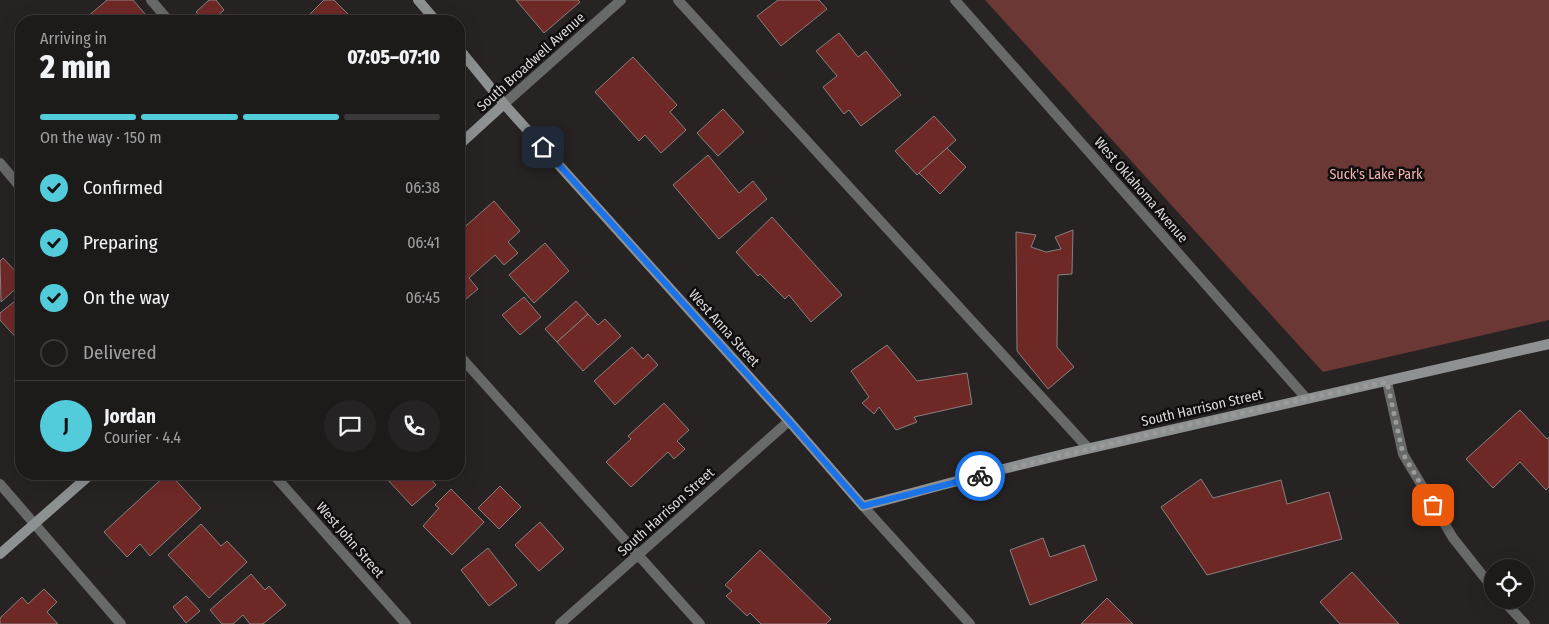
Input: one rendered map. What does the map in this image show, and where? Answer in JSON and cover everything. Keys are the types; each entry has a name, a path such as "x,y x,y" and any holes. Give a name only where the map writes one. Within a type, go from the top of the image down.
{"main road":[{"path":"418,0 431,15"},
{"name":"West Anna Street","path":"465,56 504,104 863,506"},
{"name":"South Broadwell Avenue","path":"465,140 504,104"},
{"name":"South Harrison Street","path":"863,506 1088,448 1549,344"},
{"path":"0,554 83,480"}],"street":[{"path":"151,0 164,15"},
{"name":"South Broadwell Avenue","path":"504,104 621,0"},
{"path":"678,0 1088,448"},
{"name":"West Oklahoma Avenue","path":"955,0 1306,398"},
{"path":"0,163 15,181"},
{"path":"465,362 700,624"},
{"path":"1387,382 1403,454 1453,538 1484,576"},
{"name":"South Harrison Street","path":"560,624 789,421"},
{"name":"West John Street","path":"279,480 406,624"},
{"path":"0,484 35,522 121,624"},
{"name":"West Anna Street","path":"863,506 970,624"},
{"path":"1512,609 1525,624"}],"green space":[{"name":"Suck's Lake Park","path":"985,0 1549,0 1549,320 1323,372"}],"building":[{"path":"107,0 133,0 146,15 90,15"},
{"path":"209,0 216,0 224,10 219,15 199,15 196,12"},
{"path":"324,0 334,0 349,15 309,15"},
{"path":"516,0 578,0 580,2 544,33"},
{"path":"778,0 819,0 827,9 781,46 757,16"},
{"path":"839,33 858,57 866,51 901,95 861,126 849,110 844,114 823,87 837,76 816,51"},
{"path":"633,57 677,105 670,112 686,130 661,153 645,135 639,141 595,92"},
{"path":"723,109 744,132 718,156 697,133"},
{"path":"934,116 956,140 917,175 895,151"},
{"path":"947,148 966,167 940,194 919,173"},
{"path":"708,155 739,193 753,181 767,199 719,239 673,185"},
{"path":"494,201 520,231 508,242 518,253 504,265 495,255 469,278 478,289 465,300 465,227"},
{"path":"772,217 842,295 811,322 789,295 785,299 760,274 758,276 736,252"},
{"path":"1073,230 1072,274 1058,275 1057,347 1074,367 1048,389 1017,351 1016,232 1036,235 1031,247 1046,252 1061,249 1055,237"},
{"path":"545,243 569,271 534,303 509,275"},
{"path":"3,258 15,271 15,289 1,302 0,261"},
{"path":"524,297 541,317 520,335 502,315"},
{"path":"15,301 15,336 0,320 0,313"},
{"path":"576,301 588,314 557,342 545,329"},
{"path":"588,314 598,325 605,319 621,336 583,371 557,342"},
{"path":"887,345 917,381 967,373 972,404 914,417 917,422 896,430 879,407 874,414 862,403 869,397 851,371"},
{"path":"632,347 643,359 648,354 658,365 615,405 594,381"},
{"path":"664,403 689,430 677,441 685,449 674,459 668,452 631,487 606,462 631,439 628,436"},
{"path":"1520,410 1547,439 1549,437 1549,487 1546,490 1520,462 1493,488 1466,459"},
{"path":"1201,479 1213,498 1281,480 1287,504 1329,492 1342,539 1207,575 1161,507"},
{"path":"160,480 175,480 201,508 150,556 140,544 127,557 104,532"},
{"path":"388,480 431,480 436,485 412,506"},
{"path":"500,486 521,507 499,529 478,508"},
{"path":"451,489 484,522 452,555 423,526 439,508 435,505"},
{"path":"540,522 564,549 539,571 515,545"},
{"path":"201,524 221,546 227,541 247,562 209,598 168,555"},
{"path":"1043,538 1050,557 1084,545 1097,580 1030,605 1010,550"},
{"path":"488,548 517,585 489,606 461,570"},
{"path":"760,550 831,619 826,624 761,624 750,613 747,616 726,596 732,591 725,585"},
{"path":"1352,572 1399,624 1340,624 1320,602"},
{"path":"251,574 265,590 269,586 286,605 263,624 250,624 243,615 233,624 222,624 210,610"},
{"path":"44,589 57,602 47,612 58,624 0,624 0,618 22,597 28,604"},
{"path":"186,596 200,611 186,623 173,607"},
{"path":"1107,598 1133,624 1081,624"}],"way so far":[{"path":"980,476 1088,448 1306,398 1387,382 1403,454 1433,505"}],"route":[{"path":"543,147 863,506 980,476"}]}
